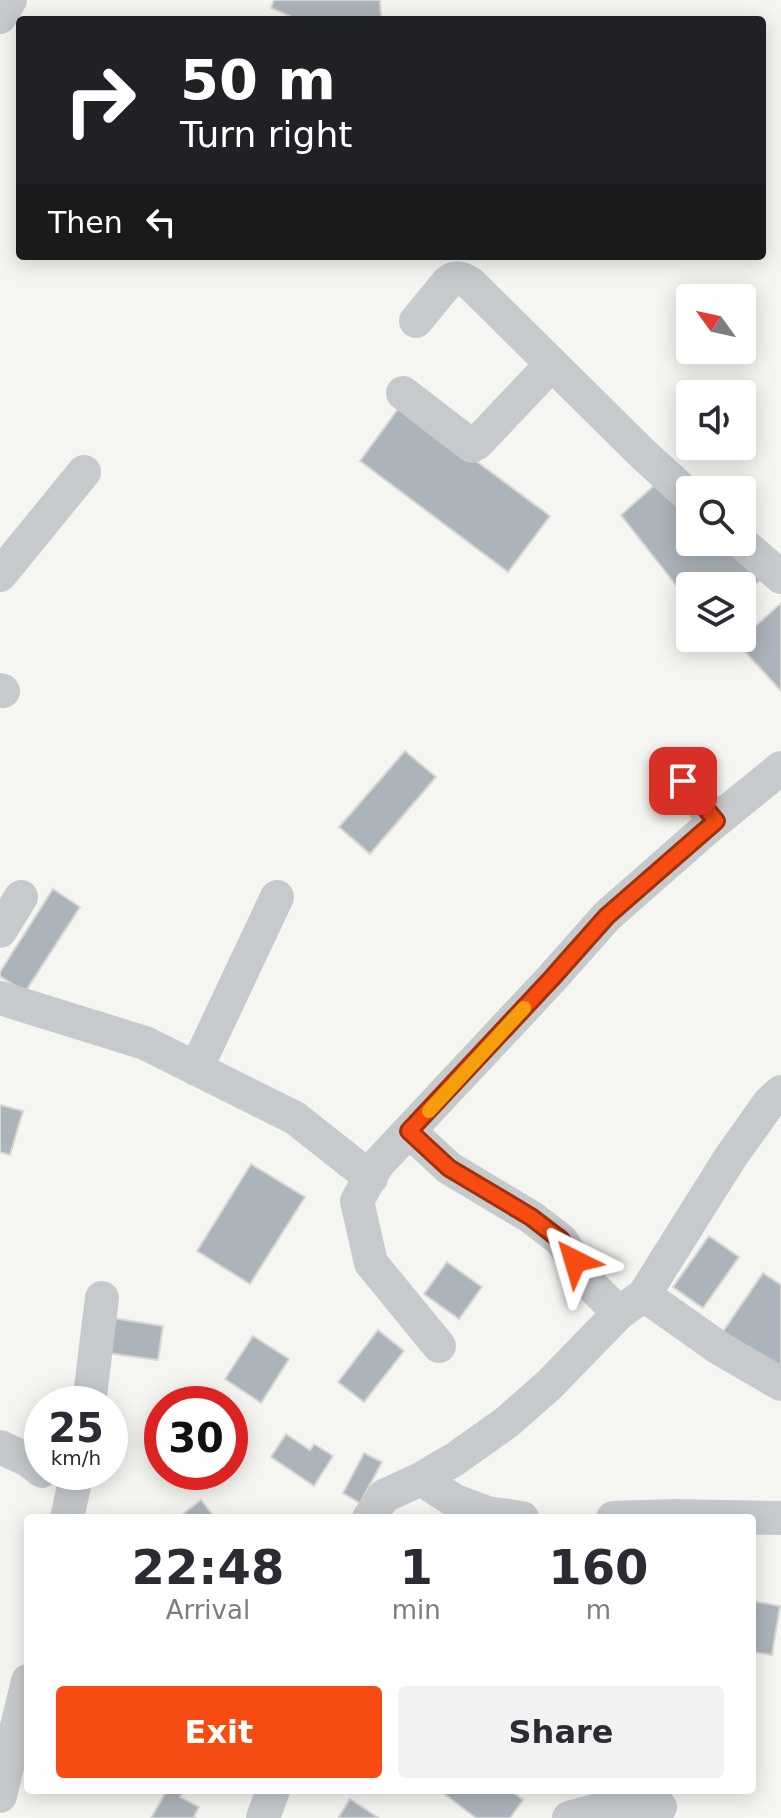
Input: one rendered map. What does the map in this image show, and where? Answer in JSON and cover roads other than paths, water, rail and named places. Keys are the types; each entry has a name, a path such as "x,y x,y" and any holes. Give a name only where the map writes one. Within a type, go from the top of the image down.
{"street":[{"path":"0,17 10,0"},
{"path":"416,321 448,282 462,278 475,287 676,485"},
{"path":"403,393 472,446 552,364"},
{"path":"0,575 84,472"},
{"path":"756,555 781,577"},
{"path":"439,1346 371,1263 357,1201 377,1165 607,916 781,768"},
{"path":"683,781 716,821"},
{"path":"0,931 21,897"},
{"path":"196,1069 277,897"},
{"path":"0,998 145,1043 295,1118 371,1178"},
{"path":"372,1514 384,1496 455,1459 507,1422 631,1304 730,1158 769,1103 781,1092"},
{"path":"409,1131 449,1168 531,1217 561,1240 588,1282 719,1348 781,1384"},
{"path":"91,1386 102,1298"},
{"path":"0,1447 24,1458"},
{"path":"421,1479 455,1501 494,1514"},
{"path":"756,1518 781,1518"},
{"path":"0,1796 24,1697"},
{"path":"263,1818 272,1794"},
{"path":"569,1818 613,1806 660,1807"}]}
